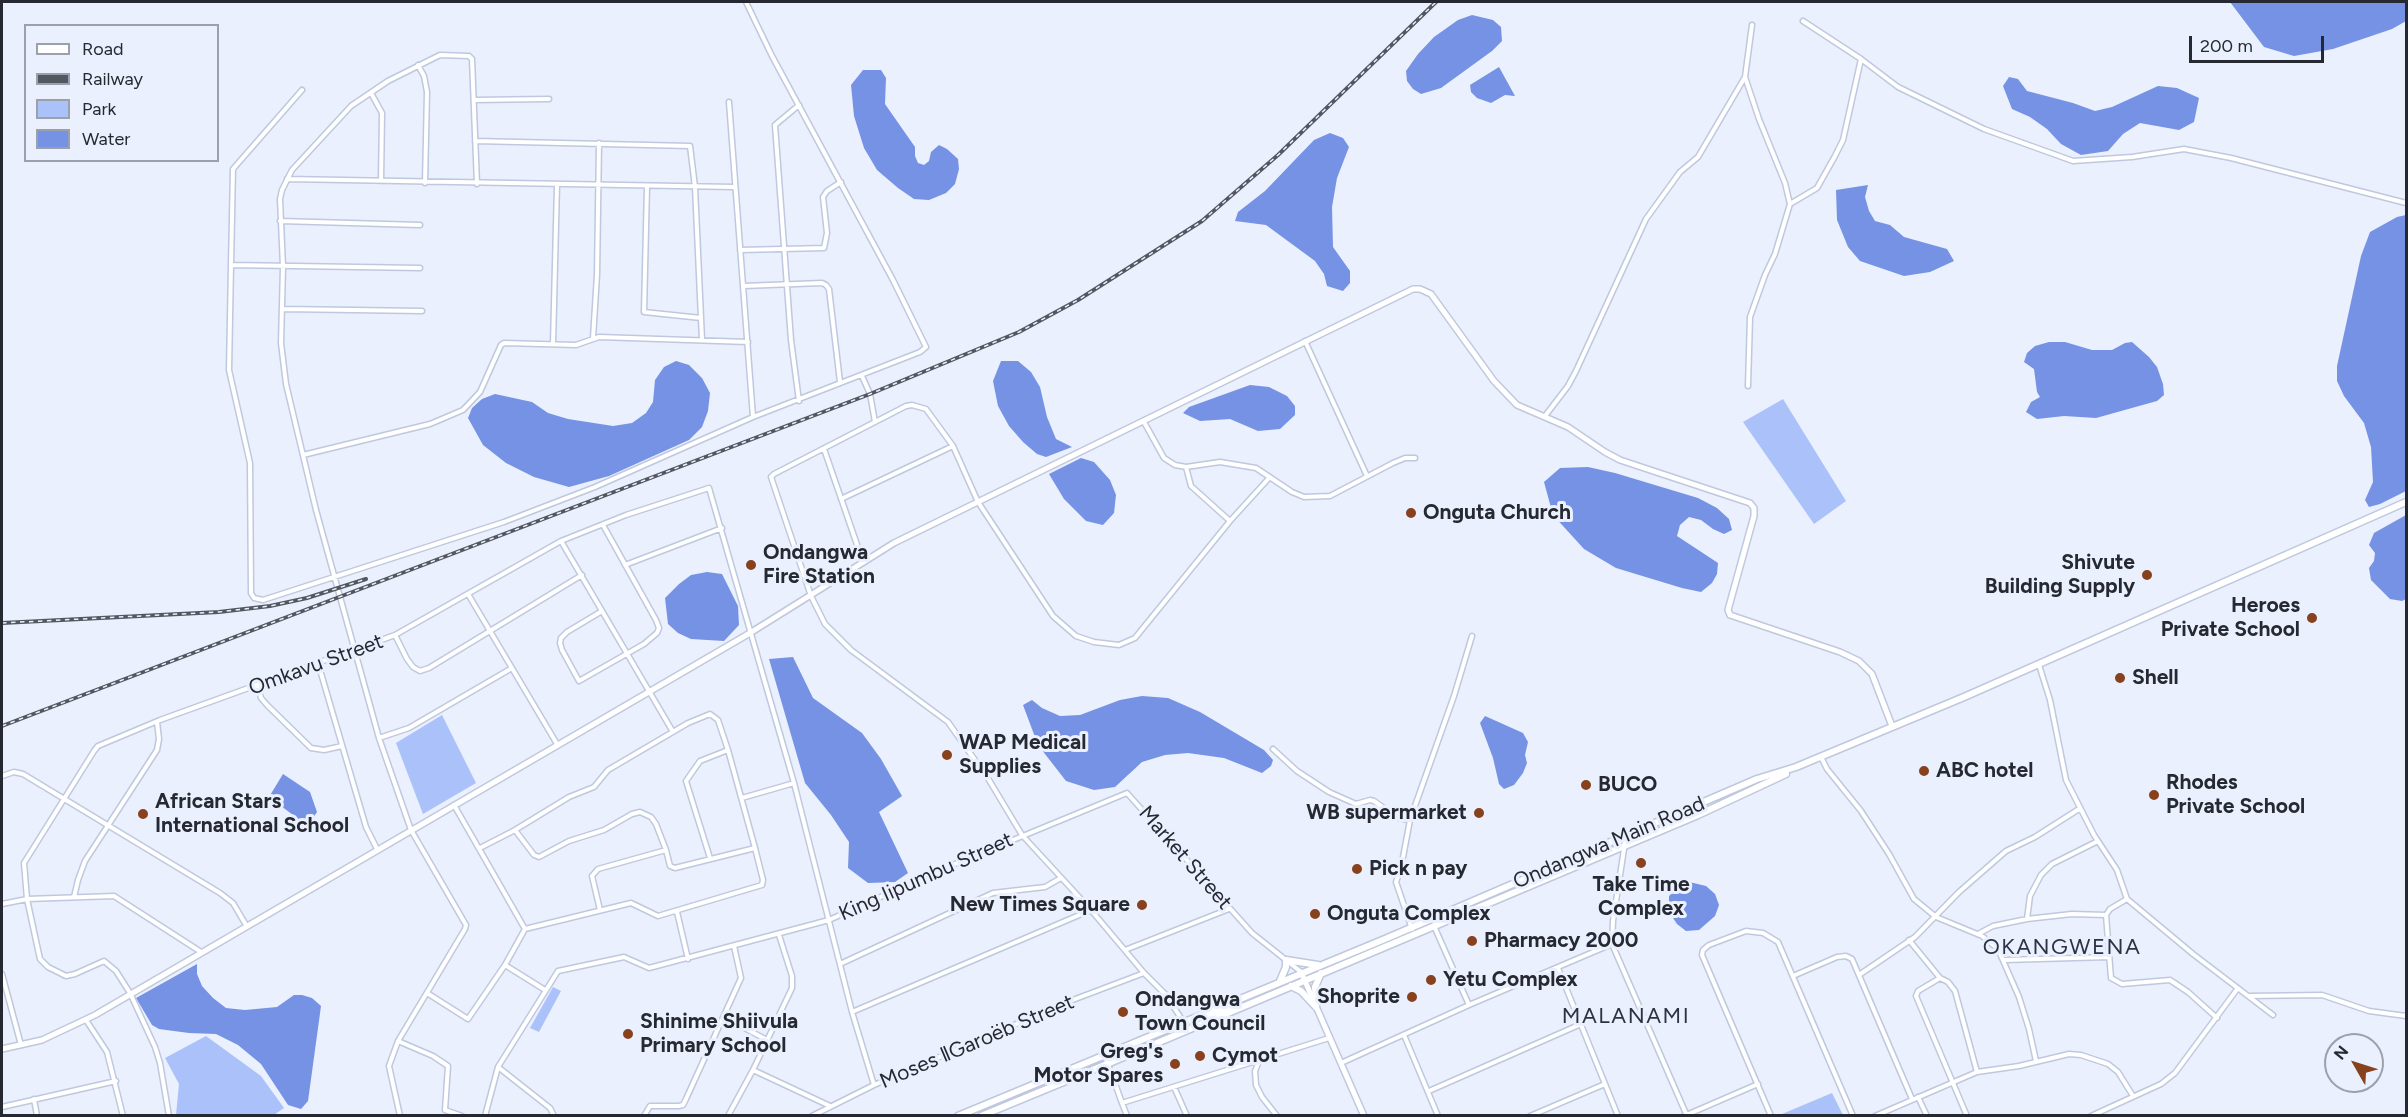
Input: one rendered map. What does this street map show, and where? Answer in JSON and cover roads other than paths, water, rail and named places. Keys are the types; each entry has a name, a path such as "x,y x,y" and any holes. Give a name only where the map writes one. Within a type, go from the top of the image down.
{"main road":[{"name":"Ondangwa Main Road","path":"958,1116 1318,965 1413,931 1434,926 1626,846 1698,815 1796,767 2189,599 2406,502"},
{"name":"Ondangwa Main Road","path":"981,1116 1321,973 1488,894 1757,779 1796,767"},
{"path":"1488,894 1492,902"},
{"path":"1280,981 1284,976 1286,960 1318,965"},
{"path":"1316,1007 1316,987 1321,973"},
{"path":"1291,986 1301,991 1316,1007"}],"street":[{"path":"302,90 233,169 230,370 250,463 251,592 254,598 263,600 504,522 595,487 753,417 799,401 840,382 862,376 920,352 926,347 893,280 772,56 746,2"},
{"path":"1803,21 1861,59 1898,87 1984,129 2073,161 2132,157 2184,148 2406,203"},
{"path":"1544,417 1576,372 1646,219 1680,172 1698,157 1745,77 1752,25"},
{"path":"400,1116 389,1066 398,1041 466,924 411,830 379,738 334,576 303,455 284,368 281,343 283,267 280,199 286,179 351,106 418,65 440,55 469,56 472,59 477,183"},
{"path":"1790,204 1817,188 1843,140 1861,59"},
{"path":"418,65 424,76 427,92 425,183"},
{"path":"1745,77 1758,119 1785,183 1790,204 1775,254 1750,317 1748,387"},
{"path":"371,93 382,113 381,181"},
{"path":"474,100 549,99"},
{"path":"729,102 753,417"},
{"path":"799,105 775,125 787,285 799,401"},
{"path":"475,141 688,145 691,148 695,187 702,340"},
{"path":"592,338 597,275 599,143"},
{"path":"286,179 734,187"},
{"path":"740,250 824,248 827,233 823,197 827,191 840,182"},
{"path":"553,344 556,185"},
{"path":"647,186 644,312 701,318"},
{"path":"280,221 420,225"},
{"path":"231,265 420,268"},
{"path":"743,286 822,283 829,289 840,382"},
{"path":"2,1049 51,1036 86,1020 750,633 894,543 1413,289 1426,290 1517,405 1568,428 1620,460 1750,503 1754,508 1754,516 1728,610 1730,615 1840,652 1859,661 1872,674 1892,726"},
{"path":"283,309 422,311"},
{"path":"303,455 430,424 463,410 480,392 501,345 504,343 576,345 592,338 748,342"},
{"path":"1305,341 1367,476"},
{"path":"862,376 870,394 875,422"},
{"path":"1254,1002 1182,1023 1166,995 1143,973 1091,910 1022,835 989,780 948,722 836,637 825,624 811,596 771,477 906,406 926,409 953,446 978,502 1053,616 1076,636 1094,642 1119,645 1135,638 1230,521 1270,477"},
{"path":"1144,422 1164,458 1175,465 1186,467 1220,462 1240,464 1256,468 1292,492 1304,497 1330,496 1399,460 1415,458"},
{"path":"841,499 953,446"},
{"path":"824,448 863,562"},
{"path":"1186,467 1191,486 1230,521"},
{"name":"Omkavu Street","path":"130,993 116,971 107,962 99,961 75,974 66,976 48,967 40,959 27,899 24,863 98,746 157,722 395,635 561,541 626,515 709,488 794,783 852,1012 874,1085"},
{"path":"602,612 567,632 561,638 562,650 579,681 644,644 657,633 659,628 603,525"},
{"path":"625,565 722,528"},
{"path":"561,541 673,732"},
{"path":"395,635 407,659 420,671 429,668 582,575"},
{"path":"468,594 557,744"},
{"path":"1413,931 1396,882 1410,820 1454,696 1472,636"},
{"path":"318,663 366,827 377,849"},
{"path":"2038,663 2050,700 2066,780 2079,809 2117,870 2127,899 2193,954 2273,1015"},
{"path":"379,738 409,728 512,668"},
{"path":"258,686 261,698 311,748 324,750 342,746"},
{"path":"427,993 468,1019 505,965 525,929 631,903 657,916 762,885 763,880 728,750 718,720 710,714 673,732 608,770 594,788 569,797 480,848"},
{"path":"74,897 85,861 158,750 157,722"},
{"path":"1274,749 1297,771 1337,797 1356,804 1370,800 1378,803 1398,818 1410,820"},
{"path":"710,858 686,781 700,760 728,750"},
{"path":"1820,757 1827,770 1871,826 1914,899 1936,917 1987,939 1998,949 2029,1029 2036,1061"},
{"path":"2,776 14,772 23,774 220,892 232,903 246,926"},
{"path":"742,798 794,783"},
{"name":"Market Street","path":"1022,835 1127,793 1252,933 1301,972"},
{"path":"454,805 525,929"},
{"path":"1859,975 1909,940 2006,851 2036,837 2079,809"},
{"path":"515,830 534,855 539,857 569,841 604,830 640,812 651,817 656,824 670,866 675,868 755,848"},
{"name":"King Iipumbu Street","path":"485,1116 498,1067 558,971 624,957 649,968 779,935 830,920 1022,835"},
{"path":"1626,836 1613,921 1612,944 1686,1115 1758,1084"},
{"path":"2027,919 2030,896 2041,874 2052,864 2098,841"},
{"path":"600,910 592,876 594,872 666,850"},
{"path":"840,964 993,893 1045,887 1061,877"},
{"path":"2,904 27,899 114,896 201,952"},
{"path":"2127,899 2110,909 2106,915 2110,976 2113,981 2122,984 2170,980 2188,992 2217,1018"},
{"path":"1125,950 1229,909"},
{"path":"852,1012 1091,910"},
{"path":"676,912 688,959"},
{"path":"1978,935 1993,926 2027,919 2072,914 2106,915"},
{"path":"1434,926 1469,1005"},
{"path":"1771,1116 1702,955 1703,950 1709,945 1746,931 1763,933 1778,942 1854,1116"},
{"path":"728,1116 753,1070 793,981 779,935"},
{"path":"1909,940 1940,978 1948,982 1955,992 1977,1072"},
{"path":"1340,1064 1469,1005 1612,944"},
{"path":"644,1116 650,1107 683,1105 741,978 734,946"},
{"path":"1793,976 1846,956 1852,959 1912,1099"},
{"path":"2004,960 2109,957"},
{"path":"505,965 545,990"},
{"path":"1558,968 1618,1116"},
{"path":"1301,972 1364,1116"},
{"name":"Moses ǁGaroëb Street","path":"812,1116 874,1085 1059,1006 1143,973"},
{"path":"2,974 21,1045"},
{"path":"1940,978 1918,991 1916,996 1967,1116"},
{"path":"2091,1116 2162,1084 2175,1073 2239,988"},
{"path":"130,993 160,1063 169,1116"},
{"path":"2249,996 2322,995 2369,1011 2406,1016"},
{"path":"724,1017 767,1040"},
{"path":"86,1020 107,1052 123,1116"},
{"path":"1429,1091 1581,1024"},
{"path":"1404,1035 1438,1116"},
{"path":"1122,1103 1329,1038"},
{"path":"398,1041 433,1056 448,1066 445,1110 462,1116"},
{"path":"1875,1116 1977,1072 2069,1054 2108,1064 2118,1072 2133,1096"},
{"path":"1105,1056 1127,1116"},
{"path":"1260,1059 1255,1071 1256,1085 1277,1116"},
{"path":"498,1067 550,1108 554,1116"},
{"path":"753,1070 830,1106"},
{"path":"2,1107 116,1081"},
{"path":"1530,1116 1605,1084"},
{"path":"1174,1087 1187,1116"},
{"path":"1918,1097 1928,1116"},
{"path":"34,1099 37,1116"}],"water":[{"path":"2230,2 2406,2 2406,21 2392,29 2333,49 2294,56 2264,47"},
{"path":"1472,15 1493,20 1501,27 1502,41 1492,51 1441,88 1421,94 1413,89 1407,81 1406,71 1418,54 1434,37 1458,20"},
{"path":"1499,67 1515,96 1505,95 1491,103 1477,98 1471,92 1470,85"},
{"path":"863,70 881,70 886,78 885,104 915,147 918,163 924,165 929,161 931,152 939,145 958,159 959,169 955,184 946,193 929,200 914,199 877,170 864,148 854,116 851,85"},
{"path":"2009,77 2018,79 2027,91 2095,111 2112,107 2158,86 2177,88 2199,98 2194,122 2179,130 2140,123 2123,134 2108,151 2081,155 2061,144 2047,129 2030,117 2012,109 2003,86"},
{"path":"1330,133 1343,138 1349,147 1337,178 1332,207 1333,247 1350,271 1350,283 1343,291 1327,286 1324,274 1315,261 1266,225 1235,221 1238,212 1265,191 1314,140"},
{"path":"1868,185 1865,197 1875,221 1890,225 1904,237 1947,249 1954,261 1930,272 1904,276 1860,261 1848,247 1837,220 1836,190"},
{"path":"2406,215 2406,491 2369,507 2365,500 2373,482 2371,447 2364,423 2344,396 2337,381 2337,366 2361,256 2370,232 2397,217"},
{"path":"2049,342 2065,342 2092,350 2112,350 2132,342 2157,367 2164,395 2157,401 2096,418 2064,416 2037,419 2026,412 2031,402 2040,397 2037,392 2034,369 2024,362 2027,353 2035,346"},
{"path":"676,361 689,365 702,378 710,393 708,411 702,427 689,440 609,476 569,487 534,477 506,463 483,445 468,418 472,408 482,399 495,394 532,402 548,413 568,419 613,426 632,423 646,413 653,402 655,380 664,367"},
{"path":"1001,361 1018,361 1031,372 1040,387 1047,417 1056,439 1072,447 1046,457 1037,454 1009,426 998,406 993,381"},
{"path":"1250,385 1269,387 1287,396 1295,406 1295,415 1280,429 1258,431 1230,419 1200,421 1183,413 1189,407"},
{"path":"1081,458 1094,462 1110,480 1116,495 1114,513 1103,525 1086,521 1064,499 1049,474"},
{"path":"1588,467 1698,498 1717,508 1729,519 1732,530 1724,534 1701,520 1689,517 1680,525 1677,536 1718,563 1717,574 1712,583 1701,592 1682,588 1616,568 1584,549 1553,515 1544,482 1560,468"},
{"path":"2406,515 2406,599 2402,601 2390,599 2371,580 2369,568 2374,561 2375,553 2369,545 2374,533"},
{"path":"707,572 722,574 738,606 739,625 724,641 691,639 678,633 668,624 665,598 691,575"},
{"path":"793,657 813,698 862,733 881,759 902,796 879,812 908,873 895,882 868,883 848,868 849,842 805,783 769,659"},
{"path":"1142,696 1168,698 1200,712 1264,750 1273,760 1271,766 1262,773 1224,758 1188,753 1165,755 1142,762 1115,787 1094,790 1066,781 1038,745 1023,705 1032,700 1042,708 1060,716 1080,715 1120,700"},
{"path":"1485,716 1523,733 1528,742 1525,755 1527,763 1523,773 1514,785 1504,789 1499,784 1493,758 1480,723"},
{"path":"283,774 310,792 317,812 311,821 305,824 269,797"},
{"path":"1685,881 1706,886 1715,894 1719,905 1715,916 1699,930 1686,931 1677,924 1669,912 1669,896"},
{"path":"197,964 197,974 202,986 226,1008 245,1010 277,1007 294,995 312,998 321,1006 308,1101 301,1109 288,1105 261,1064 238,1045 216,1034 159,1029 152,1025 136,998"}],"railway":[{"path":"2,726 870,394 1019,332 1078,300 1202,221 1278,155 1436,2"},
{"path":"2,623 219,612 270,606 307,598 366,579"}],"place":[{"name":"Onguta Church","path":"1411,513"},
{"name":"Ondangwa Fire Station","path":"751,565"},
{"name":"Shivute Building Supply","path":"2147,575"},
{"name":"Heroes Private School","path":"2312,618"},
{"name":"Shell","path":"2120,678"},
{"name":"WAP Medical Supplies","path":"947,755"},
{"name":"ABC hotel","path":"1924,771"},
{"name":"BUCO","path":"1586,785"},
{"name":"Rhodes Private School","path":"2154,795"},
{"name":"WB supermarket","path":"1479,813"},
{"name":"African Stars International School","path":"143,814"},
{"name":"Take Time Complex","path":"1641,863"},
{"name":"Pick n pay","path":"1357,869"},
{"name":"New Times Square","path":"1142,905"},
{"name":"Onguta Complex","path":"1315,914"},
{"name":"Pharmacy 2000","path":"1472,941"},
{"name":"Yetu Complex","path":"1431,980"},
{"name":"Shoprite","path":"1412,997"},
{"name":"Ondangwa Town Council","path":"1123,1012"},
{"name":"Shinime Shiivula Primary School","path":"628,1034"},
{"name":"Cymot","path":"1200,1056"},
{"name":"Greg's Motor Spares","path":"1175,1064"}],"district":[{"name":"OKANGWENA","path":"2062,948"},
{"name":"MALANAMI","path":"1626,1017"}]}
